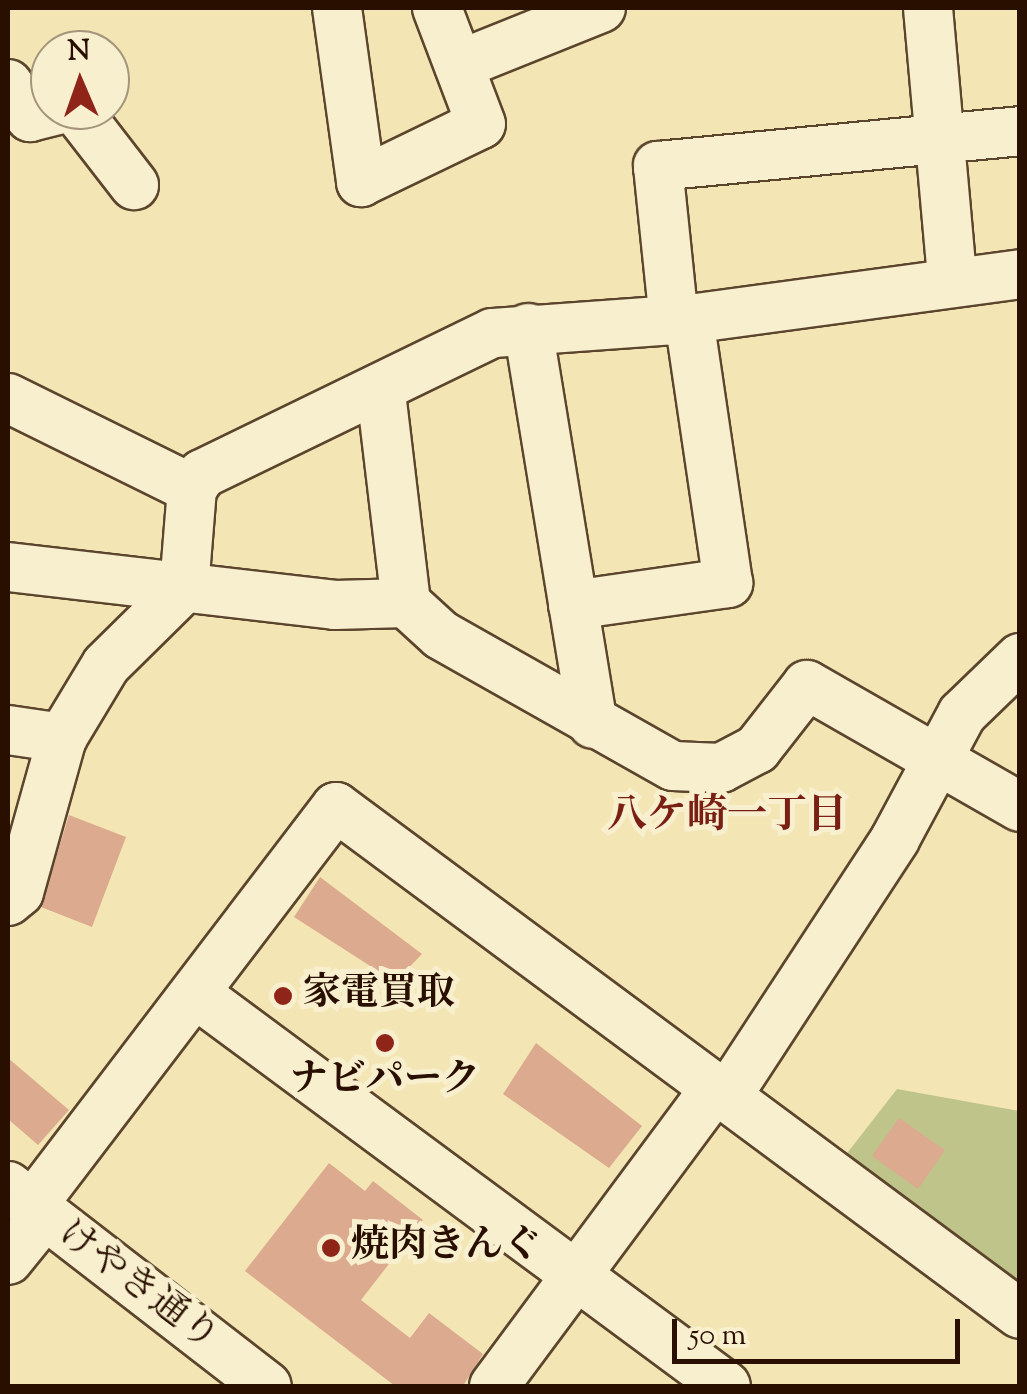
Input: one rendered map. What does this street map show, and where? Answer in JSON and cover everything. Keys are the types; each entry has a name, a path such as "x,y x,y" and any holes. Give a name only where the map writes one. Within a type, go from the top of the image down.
{"street":[{"path":"337,8 360,182 482,124 437,8"},
{"path":"459,65 601,8"},
{"path":"928,8 952,279"},
{"path":"8,84 30,117"},
{"path":"91,130 134,185"},
{"path":"573,605 728,584 658,166 1020,130"},
{"path":"8,901 19,892 62,738 106,665 184,588 192,489 202,474 381,392 493,333 681,320 952,279 1020,274"},
{"path":"528,328 593,724"},
{"path":"381,392 406,603 441,635 673,766 721,768 757,748 807,685 940,756 1020,807"},
{"path":"8,398 192,489"},
{"path":"8,567 336,606 406,603"},
{"path":"494,1386 577,1274 722,1092 895,839 981,690 1020,658"},
{"path":"8,730 62,738"},
{"path":"8,1260 27,1203 196,994 336,806 1020,1314"},
{"path":"196,994 726,1386"},
{"name":"けやき通り","path":"27,1203 268,1386"}],"green space":[{"path":"897,1089 1019,1111 1019,1292 841,1161"}],"building":[{"path":"69,815 126,837 92,927 41,907"},
{"path":"320,877 422,954 395,982 294,917"},
{"path":"536,1043 642,1126 609,1168 503,1094"},
{"path":"8,1058 69,1110 38,1145 8,1119"},
{"path":"899,1118 945,1150 918,1189 872,1156"},
{"path":"329,1163 365,1191 373,1181 423,1220 361,1300 410,1338 429,1313 483,1354 463,1386 395,1386 245,1271"}],"place":[{"name":"家電買取","path":"283,996"},
{"name":"ナビパーク","path":"385,1043"},
{"name":"焼肉きんぐ","path":"331,1248"}],"district":[{"name":"八ケ崎一丁目","path":"727,818"}]}
